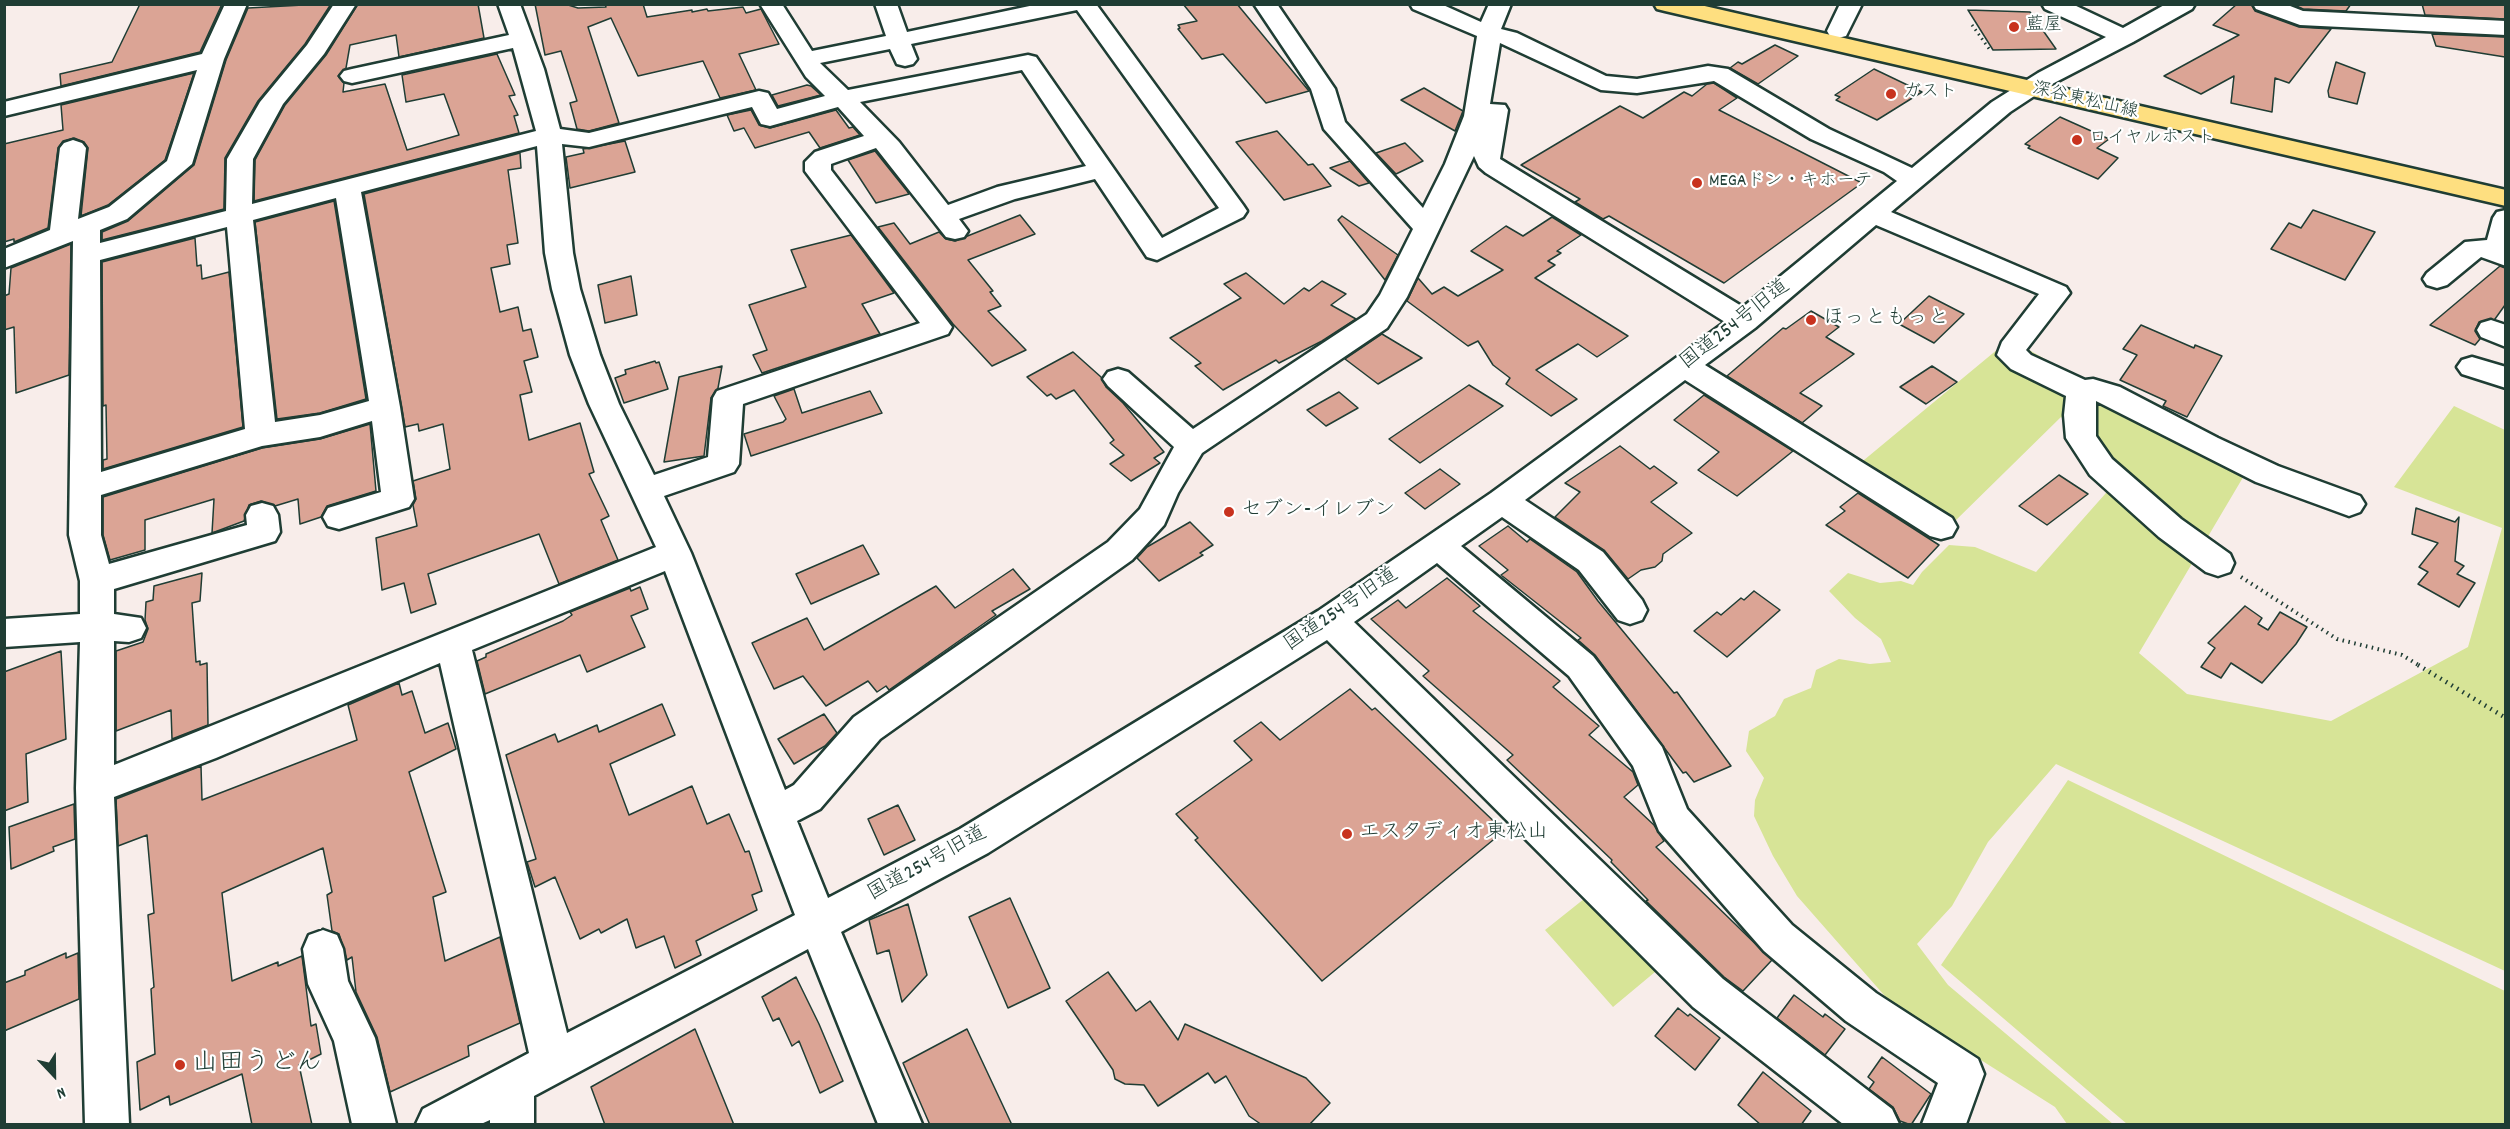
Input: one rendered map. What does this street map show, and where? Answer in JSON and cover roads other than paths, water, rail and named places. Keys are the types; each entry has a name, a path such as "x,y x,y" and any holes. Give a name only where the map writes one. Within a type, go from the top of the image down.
{"main road":[{"name":"深谷東松山線","path":"1665,4 2505,182"},
{"name":"深谷東松山線","path":"1725,4 2505,198"}],"street":[{"path":"79,240 118,213 179,164 212,59 236,4"},
{"path":"261,435 239,216 240,159 255,128 272,102 316,49 345,4"},
{"path":"509,4 522,39 549,135 559,253 566,289 585,355 604,404 675,553 818,924 900,1125"},
{"path":"771,4 814,72 863,118 880,140 890,147 949,223 1006,193 1101,170"},
{"path":"807,58 898,40 995,12 1074,4"},
{"path":"4,259 79,240 239,216 549,135 589,140 759,98 770,119 841,99 1028,62 1157,250 1234,211 1084,4"},
{"path":"1265,4 1323,88 1333,124 1427,228"},
{"path":"1421,4 1488,42 1508,62 1487,149 1488,162 1503,174 1745,321"},
{"path":"777,813 807,796 867,728 1120,551 1153,516 1163,492 1191,445 1377,321 1393,297 1458,164 1476,116 1488,42 1500,4"},
{"path":"1838,31 1851,4"},
{"path":"2053,4 2125,37"},
{"path":"2142,4 2178,8"},
{"path":"2264,4 2300,18 2505,28"},
{"path":"890,5 898,40 914,85"},
{"name":"国道254号旧道","path":"438,1125 512,1105 553,1063 974,841 1330,621 1502,501 1745,321 2001,106 2036,83 2178,8"},
{"path":"1488,42 1509,38 1601,83 1637,86 1708,73 1720,74 1820,134 1893,167 1914,181"},
{"path":"352,76 522,39"},
{"path":"4,109 212,59"},
{"path":"646,490 723,464 728,432 728,398 938,327 818,171 819,162 824,157 880,140"},
{"path":"73,148 79,240 85,535 113,628 95,788 107,1125"},
{"path":"339,517 398,499 385,407 347,188"},
{"path":"1874,215 2056,293 2038,312 2012,348 2012,355 2021,363 2082,391 2093,389 2109,394 2207,446 2267,474 2349,504"},
{"path":"2437,279 2475,248 2501,255 2505,218"},
{"path":"1684,366 1941,528"},
{"path":"2472,367 2505,378"},
{"path":"1118,379 1191,445"},
{"path":"2082,391 2079,415 2081,438 2101,466 2170,528 2218,563"},
{"path":"84,489 261,435 320,426 385,407"},
{"path":"1502,501 1591,561 1630,610"},
{"path":"97,581 162,550 264,532 262,515"},
{"path":"1438,545 1581,666 1649,758 1672,819 1778,938 1861,1007 1963,1074 1944,1125"},
{"path":"95,788 203,747 675,553"},
{"path":"1330,621 1708,993 1877,1125"},
{"path":"4,633 113,628"},
{"path":"453,643 553,1063"},
{"path":"323,949 328,984 354,1038 374,1125"}],"place":[{"name":"藍屋","path":"2014,27"},
{"name":"ガスト","path":"1891,94"},
{"name":"ロイヤルホスト","path":"2077,140"},
{"name":"MEGAドン・キホーテ","path":"1697,183"},
{"name":"ほっともっと","path":"1811,320"},
{"name":"セブン-イレブン","path":"1229,512"},
{"name":"エスタディオ東松山","path":"1347,834"},
{"name":"山田うどん","path":"180,1065"}]}
